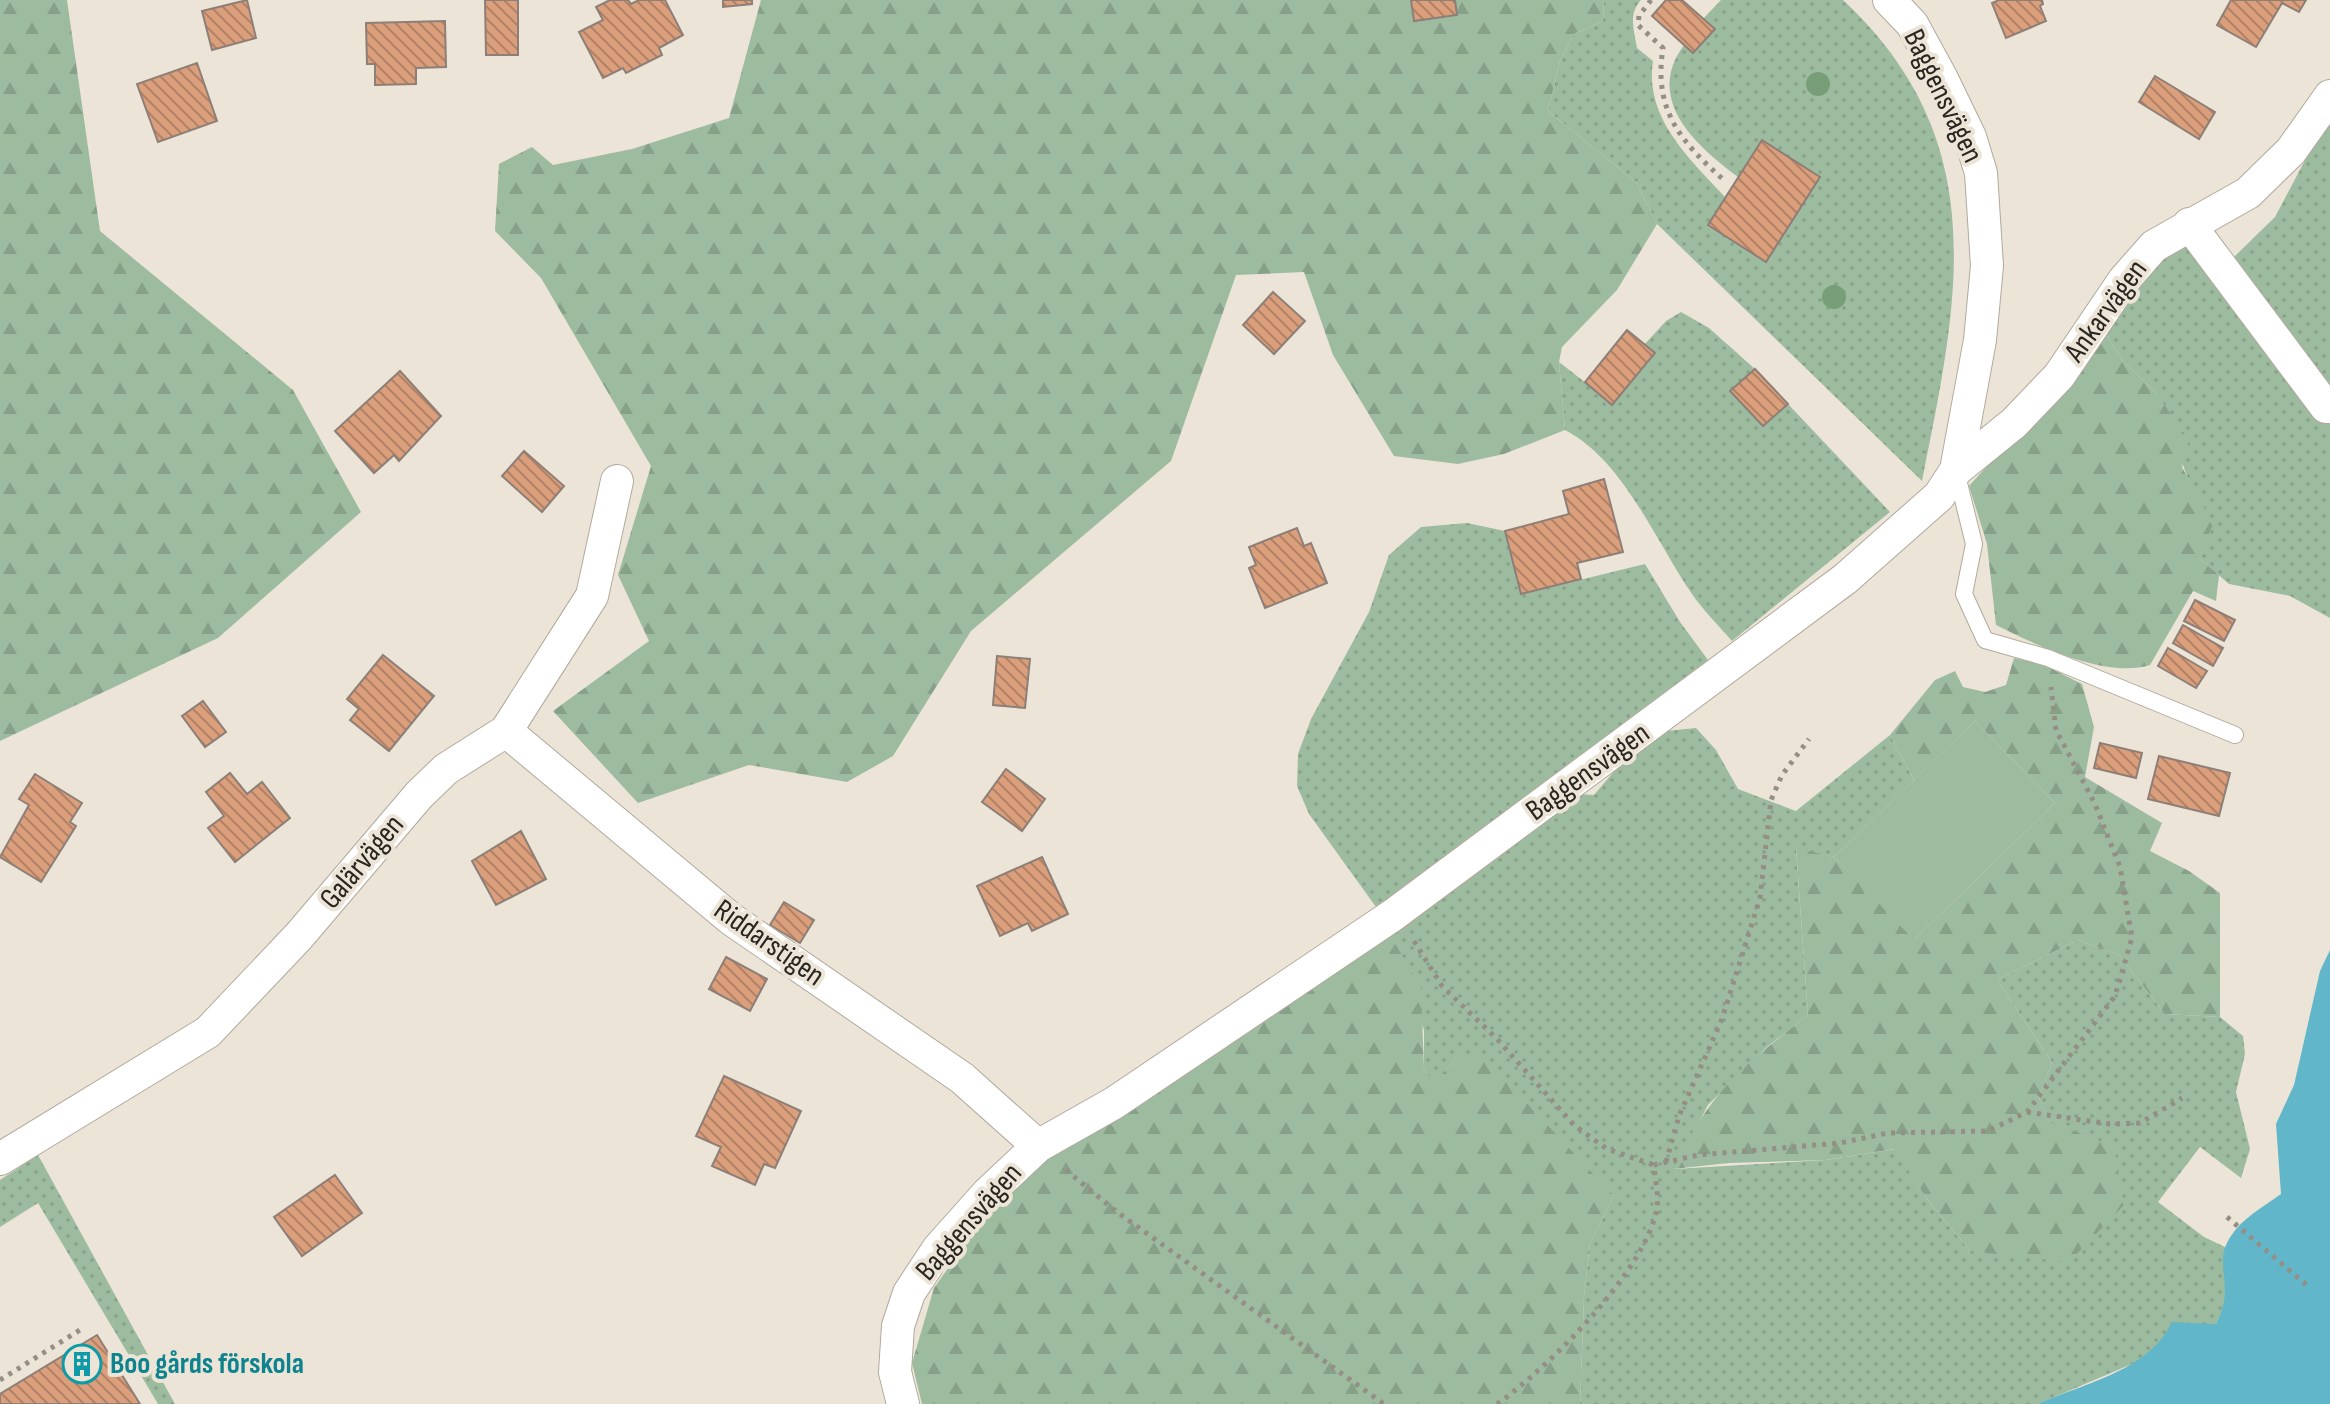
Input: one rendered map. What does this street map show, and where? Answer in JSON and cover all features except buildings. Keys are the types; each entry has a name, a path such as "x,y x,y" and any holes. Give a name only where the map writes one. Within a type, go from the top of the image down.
{"street":[{"name":"Baggensvägen","path":"903,1404 895,1372 898,1326 909,1293 938,1249 977,1205 1038,1146 1114,1103 1393,915 1845,579 1930,505 1956,470 1974,379 1986,281 1981,173 1970,137 1942,79 1912,24 1889,0"},
{"name":"Ankarvägen","path":"1956,470 2014,423 2059,376 2124,280 2154,246 2248,193 2291,151 2330,96"},
{"path":"2189,224 2326,407 2330,407"},
{"name":"Galärvägen","path":"0,1159 208,1032 299,936 419,795 446,769 506,731 592,596 617,481"},
{"name":"Riddarstigen","path":"506,731 731,919 962,1078 1038,1146"}],"lane":[{"path":"1956,470 1974,544 1964,594 1985,640 2048,658 2235,735"}],"path":[{"path":"1651,0 1639,16 1638,25 1663,48 1660,87 1664,108 1673,126 1726,182"},
{"path":"1393,915 1416,943 1442,986 1497,1039 1550,1103 1607,1149 1654,1165 1698,1155 1840,1143 1888,1133 1988,1131 2027,1112 2115,996 2132,938 2120,867 2095,804 2056,730 2048,658"},
{"path":"1665,1163 1679,1116 1722,1019 1760,898 1771,800 1782,775 1809,739"},
{"path":"2027,1112 2110,1124 2140,1123 2182,1098"},
{"path":"1038,1146 1117,1212 1384,1404"},
{"path":"1497,1404 1560,1348 1617,1285 1644,1248 1657,1207 1654,1165"},
{"path":"2227,1217 2309,1287"},
{"path":"0,1380 80,1330"}],"green space":[{"path":"0,0 67,0 100,231 293,390 361,512 218,638 0,741"},
{"path":"761,0 1604,0 1603,21 1574,34 1560,61 1548,111 1636,182 1657,224 1617,290 1562,347 1559,362 1565,430 1504,454 1458,464 1394,456 1333,355 1304,272 1236,275 1171,461 971,631 893,756 847,782 749,765 638,803 553,711 649,641 618,575 651,466 541,278 495,231 499,164 532,147 553,165 632,149 729,118"},
{"path":"1604,0 1641,0 1633,17 1637,48 1653,61 1652,82 1663,119 1684,152 1725,197 1708,225 1766,261 1820,177 1762,140 1738,177 1706,150 1691,135 1672,102 1670,84 1673,65 1684,45 1693,53 1714,30 1703,19 1721,0 1843,0 1892,54 1925,110 1944,167 1953,226 1953,287 1946,349 1922,481 1657,224 1636,182 1548,111 1560,61 1574,34 1603,21"},
{"path":"2330,113 2330,398 2230,270 2235,256 2275,217"},
{"path":"2186,246 2330,413 2330,618 2290,596 2229,584 2199,558 2193,492 2156,393 2123,361 2106,335 2154,260"},
{"path":"1681,312 1709,328 1755,369 1731,391 1763,426 1788,404 1890,512 1732,641 1692,594 1621,481 1586,443 1565,430 1559,362 1613,404 1655,354 1644,345 1666,321"},
{"path":"2106,335 2123,361 2156,393 2189,440 2182,467 2213,524 2199,558 2219,575 2216,601 2193,591 2150,665 2132,668 2092,664 2072,658 1996,625 1987,544 1969,486"},
{"path":"1467,523 1505,531 1522,594 1645,564 1680,622 1708,660 1376,907 1309,814 1297,786 1298,754 1311,719 1369,612 1389,555 1421,527"},
{"path":"2014,658 2042,664 2082,684 2094,727 2085,777 2162,823 2150,851 2189,871 2220,893 2220,1017 2165,1014 2119,955 2078,940 1997,980 2052,1062 2039,1097 2049,1122 2114,1146 2124,1205 2069,1262 1970,1251 1927,1199 1894,1149 1826,1160 1729,1163 1673,1169 1700,1119 1730,1082 1808,1015 1796,848 1834,857 1915,939 2055,803 1975,721 1914,780 1890,735 1935,680 1955,671 1963,687 1985,692 2006,685"},
{"path":"1975,721 2055,803 1914,940 1834,857"},
{"path":"1696,728 1716,750 1738,789 1796,811 1890,735 1914,780 1834,857 1796,849 1808,1015 1767,1047 1708,1105 1674,1169 1826,1160 1895,1149 1927,1199 1970,1251 2049,1123 2039,1097 2052,1062 1997,980 2078,940 2119,955 2165,1014 2220,1017 2243,1036 2245,1054 2236,1092 2250,1149 2241,1178 2200,1147 2158,1202 2204,1237 2225,1247 2227,1305 2216,1324 2162,1343 2139,1361 2038,1404 1580,1404 1584,1296 1590,1243 1614,1196 1458,1055 1434,1084 1424,1069 1424,1030 1388,932 1578,794 1594,795 1616,769 1666,731"},
{"path":"1388,932 1421,987 1424,1069 1434,1083 1458,1055 1479,1052 1614,1196 1590,1243 1584,1296 1580,1404 922,1404 912,1363 934,1288 975,1230 1050,1153"},
{"path":"38,1155 175,1404 158,1404 38,1203 0,1227 0,1180"}],"water":[{"path":"2330,950 2330,1404 2038,1404 2132,1364 2162,1339 2172,1322 2216,1324 2224,1300 2223,1253 2226,1245 2243,1222 2281,1194 2276,1124 2294,1085 2320,971"}],"place":[{"name":"Boo gårds förskola","path":"82,1364"}]}
